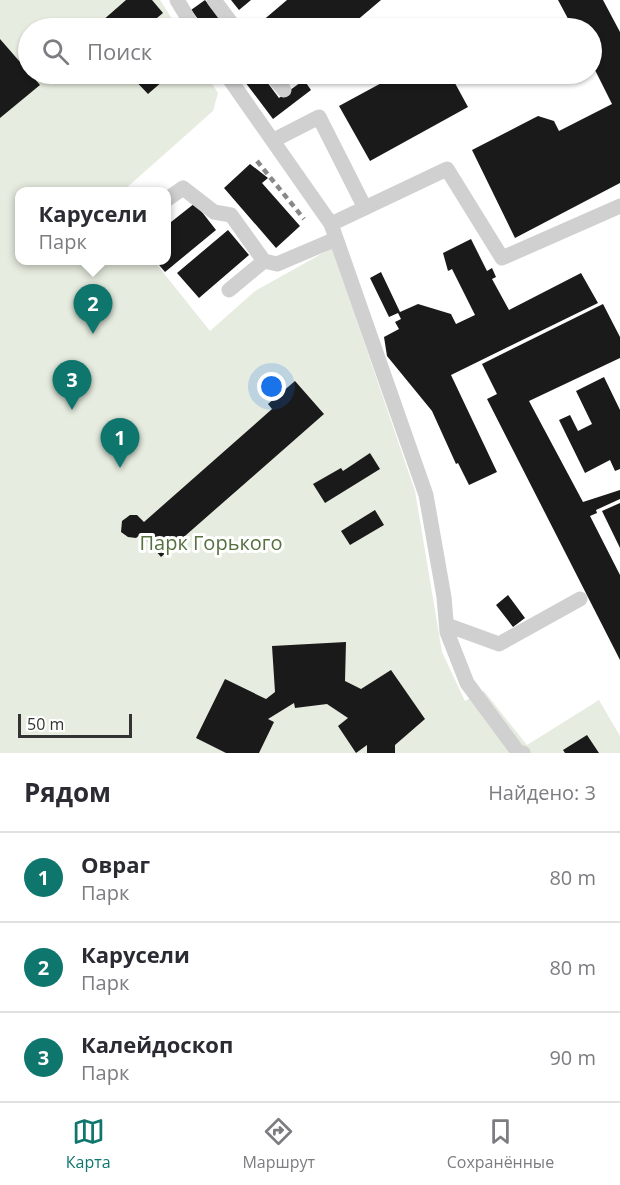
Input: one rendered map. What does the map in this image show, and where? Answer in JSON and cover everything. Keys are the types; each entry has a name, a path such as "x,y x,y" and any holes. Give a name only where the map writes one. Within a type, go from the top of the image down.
{"lane":[{"path":"177,0 188,18"},
{"path":"214,0 228,18"},
{"path":"233,84 331,224 426,495 447,626 467,683 520,753"},
{"path":"279,84 284,90"},
{"path":"274,140 319,117 365,208"},
{"path":"331,224 447,169 502,258 620,206"},
{"path":"171,196 183,188 214,212 231,215 264,261 277,264 336,239"},
{"path":"229,290 264,261"},
{"path":"447,626 499,644 580,599"}],"green space":[{"name":"Парк Горького","path":"0,0 160,0 172,18 18,18 18,84 212,84 218,93 213,111 128,187 15,187 15,265 157,265 210,331 255,291 332,248 415,491 442,652 465,701 484,691 527,745 599,700 620,736 620,753 0,753"}],"building":[{"path":"126,0 152,0 163,13 157,18 105,18"},
{"path":"205,0 219,18 197,18 191,10"},
{"path":"231,0 251,0 239,10"},
{"path":"287,0 381,0 360,18 266,18"},
{"path":"558,0 603,0 620,32 620,183 515,238 472,150 538,116 554,121 559,131 612,104 602,84 602,18 568,18"},
{"path":"0,39 18,60 18,84 40,85 0,118"},
{"path":"138,84 160,84 148,94"},
{"path":"247,84 268,84 279,98 298,84 307,84 311,90 273,119"},
{"path":"380,84 455,84 468,107 370,161 339,106"},
{"path":"250,164 268,178 262,183 300,226 276,248 224,188"},
{"path":"195,203 216,230 165,272 159,265 171,265 171,222"},
{"path":"228,230 249,255 199,298 177,273"},
{"path":"471,239 487,271 492,268 496,277 492,279 509,310 581,273 598,303 451,375 497,472 469,485 458,463 456,464 432,411 387,356 384,337 399,329 395,322 401,319 398,313 389,317 370,278 381,272 400,312 418,304 451,314 456,324 475,315 452,269 448,271 443,253"},
{"path":"603,304 620,337 620,358 529,401 583,502 620,490 620,499 596,510 597,513 590,516 620,575 620,660 487,399 497,394 482,364"},
{"path":"604,377 620,410 620,469 615,471 610,460 585,473 559,420 570,415 578,431 592,424 576,391"},
{"path":"295,381 324,414 161,557 141,534 136,538 128,537 121,532 122,521 130,515 137,515 144,522 272,409 268,404"},
{"path":"370,453 380,469 325,503 313,484 341,468 343,471"},
{"path":"620,503 620,548 602,511"},
{"path":"375,510 384,525 350,545 341,531"},
{"path":"508,595 525,618 513,627 496,605"},
{"path":"346,642 345,681 361,689 391,670 425,719 395,745 395,753 367,753 367,745 356,753 338,726 348,718 327,704 295,708 294,703 268,719 274,722 259,753 226,753 196,738 225,679 266,699 275,692 272,646"},
{"path":"587,735 599,753 565,753 563,750"}],"railway":[{"path":"257,161 304,219"}],"place":[{"name":"Карусели","path":"93,334"},
{"name":"Калейдоскоп","path":"72,410"},
{"name":"Овраг","path":"120,468"}]}
